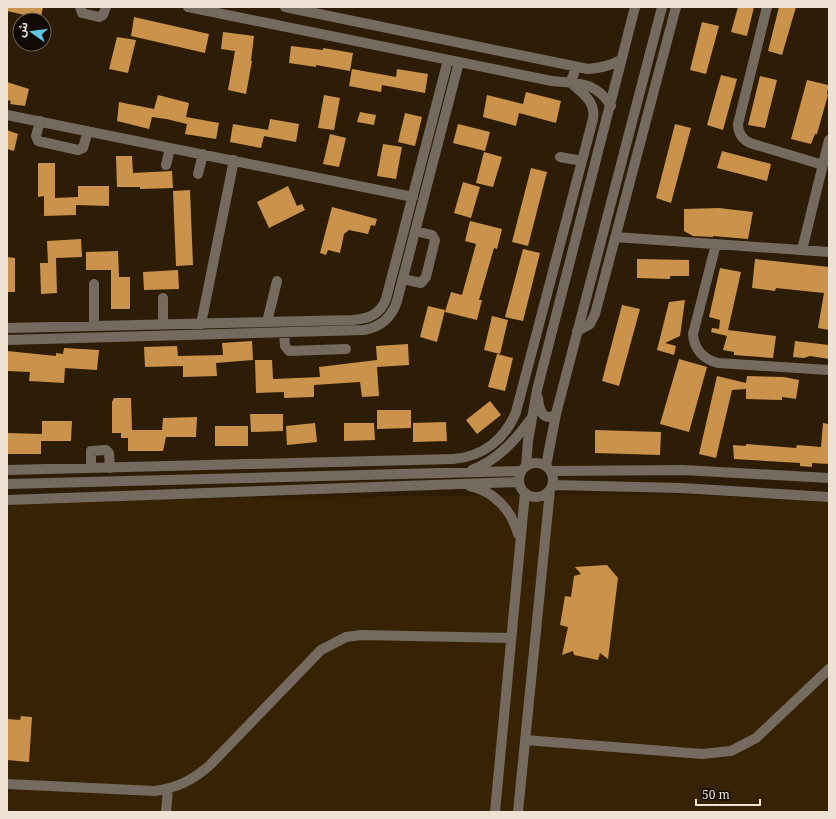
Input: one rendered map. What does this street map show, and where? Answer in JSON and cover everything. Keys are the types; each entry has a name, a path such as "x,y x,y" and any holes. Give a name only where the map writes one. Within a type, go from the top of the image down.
{"street":[{"path":"80,7 82,13 99,17 104,15 106,7"},
{"path":"188,7 218,10 552,81 589,85 598,90 611,106"},
{"path":"285,7 588,69 600,68 621,60"},
{"path":"635,7 611,106 537,390 523,468 519,482 525,493 538,497 545,495 552,487 681,488 829,497"},
{"path":"518,812 554,478 549,468 556,414 662,7"},
{"path":"577,331 590,324 595,314 676,7"},
{"path":"767,7 738,124 739,132 744,139 750,143 823,165"},
{"path":"7,328 360,320 371,317 379,312 386,299 448,60"},
{"path":"7,340 364,330 374,328 383,323 393,311 459,62"},
{"path":"570,82 574,74 574,66"},
{"path":"7,470 453,459 465,458 484,451 507,430 516,412 593,119 593,110 588,98 570,82"},
{"path":"7,114 412,197"},
{"path":"40,121 36,136 38,141 78,150 83,148 88,131"},
{"path":"802,250 829,140"},
{"path":"166,165 170,148"},
{"path":"198,174 203,154"},
{"path":"560,157 582,162"},
{"path":"202,324 234,160"},
{"path":"402,279 421,283 426,277 435,240 432,235 415,231"},
{"path":"615,237 829,252"},
{"path":"716,244 693,334 695,344 700,353 708,359 718,363 829,370"},
{"path":"267,322 277,280"},
{"path":"94,284 94,326"},
{"path":"163,298 163,324"},
{"path":"284,332 285,346 289,351 346,349"},
{"path":"537,390 541,413 547,416 556,414"},
{"path":"467,472 482,466 499,454 515,440 532,417"},
{"path":"90,468 91,451 106,450 109,452 110,468"},
{"path":"7,484 467,472 523,468 536,462 549,468 683,470 829,478"},
{"path":"681,488 683,470"},
{"path":"393,486 394,474"},
{"path":"7,500 519,482"},
{"path":"460,484 472,486 494,497 511,515 519,539"},
{"path":"495,812 519,539 525,493"},
{"path":"7,784 148,791 168,789 188,781 210,766 311,660 333,643 360,635 510,638"},
{"path":"525,740 702,754 731,751 756,738 829,669"},
{"path":"166,812 168,789"}],"shaded area":[{"path":"676,494 829,502 829,812 7,812 7,500"}],"building":[{"path":"7,7 43,7 42,12 7,11"},
{"path":"738,7 754,7 747,36 731,32"},
{"path":"779,7 796,7 782,55 768,51"},
{"path":"134,17 209,34 205,53 131,36"},
{"path":"702,22 719,26 706,74 690,70"},
{"path":"223,32 254,36 252,61 246,94 228,90 235,51 221,49"},
{"path":"117,37 136,40 128,73 109,69"},
{"path":"291,46 323,50 323,48 353,53 350,71 316,65 316,67 289,63"},
{"path":"352,69 396,77 397,69 428,74 425,93 382,85 381,92 349,86"},
{"path":"721,75 737,79 723,130 707,125"},
{"path":"760,76 777,80 765,128 748,125"},
{"path":"807,80 828,85 828,95 817,134 815,134 811,144 791,139"},
{"path":"7,82 29,89 25,106 10,104 11,101 7,100"},
{"path":"526,92 561,101 556,123 519,113 516,126 483,117 487,95 523,104"},
{"path":"158,95 189,103 186,117 219,123 216,139 185,134 187,124 166,119 152,117 149,129 117,121 119,102 154,109"},
{"path":"324,95 340,98 334,130 318,128"},
{"path":"360,112 376,115 374,125 357,122"},
{"path":"405,113 422,117 415,146 398,142"},
{"path":"270,119 299,124 296,142 264,136 261,148 230,142 233,124 268,130"},
{"path":"458,124 490,132 485,151 453,143"},
{"path":"675,124 691,128 671,203 656,198"},
{"path":"7,130 18,134 14,151 7,149"},
{"path":"330,134 346,138 339,167 323,164"},
{"path":"383,144 402,147 396,179 377,176"},
{"path":"722,151 771,164 767,181 717,168"},
{"path":"484,152 502,157 493,187 476,183"},
{"path":"116,156 132,156 133,173 172,171 173,188 140,189 140,187 117,187"},
{"path":"38,163 55,163 55,198 78,197 78,186 109,186 109,206 76,205 76,215 44,216 44,196 38,197"},
{"path":"531,168 547,172 528,246 512,242"},
{"path":"463,182 480,187 471,218 454,213"},
{"path":"288,186 297,206 302,204 305,210 269,228 257,202"},
{"path":"190,190 193,265 176,266 173,191"},
{"path":"332,207 377,219 375,226 371,225 368,234 349,230 344,234 340,253 328,250 326,255 320,253"},
{"path":"719,208 753,212 748,239 693,236 684,231 684,209"},
{"path":"470,221 502,229 497,249 494,248 479,300 482,300 477,320 445,312 451,292 462,295 476,244 465,241"},
{"path":"81,239 82,257 56,258 57,293 41,294 40,263 48,263 47,241"},
{"path":"523,249 540,253 523,321 505,317"},
{"path":"118,251 119,277 130,277 130,309 111,309 111,270 86,270 86,252"},
{"path":"7,257 15,258 15,292 7,292"},
{"path":"637,259 689,260 689,276 670,276 670,279 637,278"},
{"path":"755,259 829,267 829,330 818,328 824,293 776,288 775,291 752,288"},
{"path":"720,268 741,272 728,330 776,336 773,358 734,355 734,352 723,350 727,336 711,332 712,328 719,329 720,320 709,317"},
{"path":"178,270 179,289 144,290 143,272"},
{"path":"685,300 680,336 665,343 676,346 674,355 657,350 669,302"},
{"path":"622,305 640,309 619,386 602,381"},
{"path":"428,306 445,310 437,342 420,337"},
{"path":"492,316 508,320 500,354 484,350"},
{"path":"252,341 253,360 216,363 217,376 183,377 183,366 145,367 144,347 177,346 178,356 223,355 222,343"},
{"path":"795,341 829,345 829,359 810,356 804,358 793,357"},
{"path":"408,344 409,365 377,367 379,396 362,397 360,382 314,385 314,397 284,398 284,392 256,393 255,360 272,360 273,379 320,377 319,367 377,360 376,346"},
{"path":"64,348 99,350 97,370 65,368 64,383 29,381 30,372 7,371 7,351 56,356 56,353 63,354"},
{"path":"497,354 513,358 505,391 488,387"},
{"path":"679,359 707,367 689,432 660,424"},
{"path":"717,376 746,383 747,376 784,377 799,380 796,399 782,397 782,400 746,399 746,389 732,390 716,458 699,454"},
{"path":"114,398 131,398 132,430 162,430 163,418 197,417 196,437 166,437 163,451 128,451 128,438 121,438 121,433 112,433 112,402"},
{"path":"490,401 501,415 477,434 466,420"},
{"path":"377,410 411,410 411,428 377,429"},
{"path":"250,414 283,414 283,431 251,432"},
{"path":"42,421 72,421 71,441 41,441 41,454 7,454 7,433 42,434"},
{"path":"446,422 447,441 413,442 413,423"},
{"path":"315,423 317,442 287,445 286,426"},
{"path":"344,423 374,423 375,440 344,441"},
{"path":"823,423 829,424 829,464 812,463 812,467 800,466 800,463 734,459 733,445 746,446 746,444 796,448 797,445 821,447"},
{"path":"215,426 248,426 248,446 215,446"},
{"path":"595,430 661,432 660,455 595,453"},
{"path":"607,565 618,578 608,659 600,653 598,660 574,655 573,651 562,655 568,627 560,625 565,596 571,597 574,576 581,574 575,567"},
{"path":"21,716 32,717 29,762 7,760 7,719 20,720"}]}
